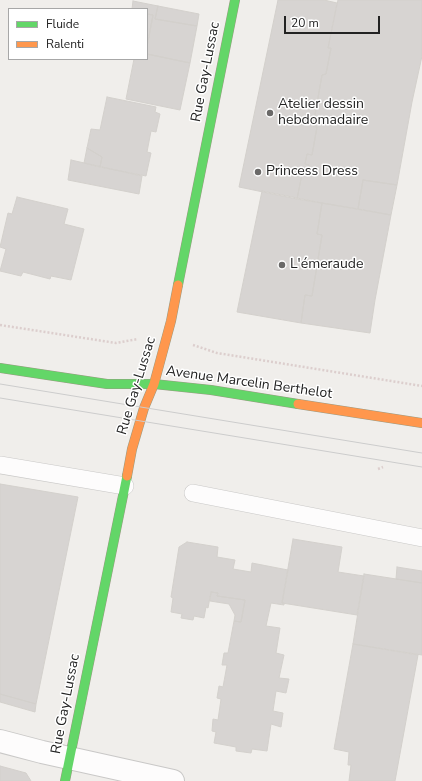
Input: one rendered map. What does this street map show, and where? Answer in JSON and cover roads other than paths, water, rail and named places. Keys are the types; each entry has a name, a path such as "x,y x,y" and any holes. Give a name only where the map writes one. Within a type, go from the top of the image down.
{"street":[{"name":"Rue Gay-Lussac","path":"65,781 134,442 144,408 154,384 171,321 235,0"},
{"name":"Avenue Marcelin Berthelot","path":"0,368 108,384 154,384 211,390 422,423"},
{"path":"0,741 42,752 173,781"}],"lane":[{"path":"0,465 125,486"},
{"path":"193,493 422,538"}],"tram line":[{"path":"0,384 422,453"},
{"path":"0,398 422,467"}],"place":[{"name":"Atelier dessin hebdomadaire","path":"270,113"},
{"name":"Princess Dress","path":"258,172"},
{"name":"L'émeraude","path":"282,265"}]}
